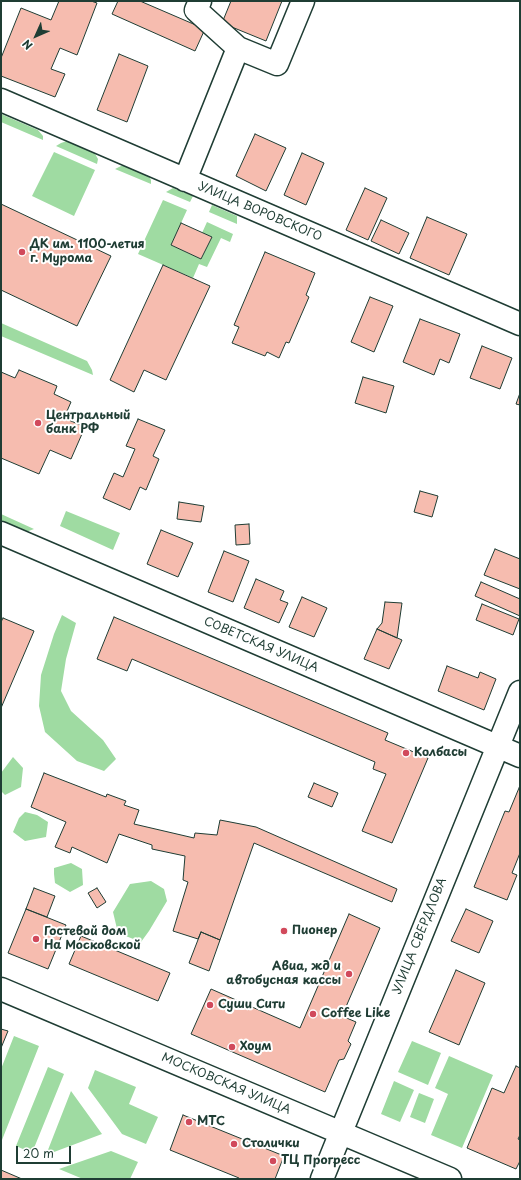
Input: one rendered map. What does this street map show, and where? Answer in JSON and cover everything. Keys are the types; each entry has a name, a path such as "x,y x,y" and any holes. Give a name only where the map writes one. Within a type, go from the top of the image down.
{"street":[{"path":"200,1 196,10 238,48 277,64 303,1"},
{"path":"185,180 238,48"},
{"name":"УЛИЦА ВОРОВСКОГО","path":"1,100 520,324"},
{"name":"СОВЕТСКАЯ УЛИЦА","path":"1,533 520,756"},
{"name":"УЛИЦА СВЕРДЛОВА","path":"322,1179 520,692"},
{"name":"МОСКОВСКАЯ УЛИЦА","path":"1,989 450,1179"}],"green space":[{"path":"1,114 38,130 43,136 43,140 1,122"},
{"path":"67,141 94,152 98,159 97,164 56,146"},
{"path":"54,152 95,170 74,216 32,196"},
{"path":"121,166 126,166 149,176 151,184 115,169"},
{"path":"173,188 193,196 190,202 166,192"},
{"path":"163,200 187,210 171,245 201,259 212,237 202,233 207,222 233,234 230,242 221,238 207,267 199,264 193,278 138,254"},
{"path":"212,205 237,216 237,224 209,212"},
{"path":"1,323 87,361 93,375 1,336"},
{"path":"66,511 120,533 113,550 60,526"},
{"path":"1,514 34,529 26,532 1,521"},
{"path":"62,615 76,623 66,659 61,691 71,711 103,740 116,759 104,771 77,761 45,732 39,706 41,675 54,634"},
{"path":"13,757 23,768 21,787 5,795 1,791 1,773"},
{"path":"25,812 37,815 48,822 46,837 25,841 13,832 19,818"},
{"path":"71,863 82,869 83,885 70,892 55,883 54,868"},
{"path":"151,881 164,889 167,901 141,942 118,933 113,912 130,884"},
{"path":"14,1036 39,1046 2,1140 1,1069"},
{"path":"412,1041 441,1053 428,1085 398,1072"},
{"path":"449,1056 493,1075 462,1148 431,1135 448,1094 435,1088"},
{"path":"48,1067 64,1074 32,1153 16,1146"},
{"path":"95,1070 136,1087 129,1104 158,1117 146,1144 122,1134 88,1088"},
{"path":"394,1081 414,1090 400,1122 381,1114"},
{"path":"71,1091 102,1134 46,1155"},
{"path":"419,1093 434,1099 425,1123 410,1117"},
{"path":"111,1151 138,1162 130,1179 83,1179 59,1169"}],"building":[{"path":"59,1 91,1 97,3 77,55 60,48 51,69 65,74 55,97 1,76 1,58 21,8 51,20"},
{"path":"118,1 140,1 205,29 195,51 112,14"},
{"path":"231,1 282,1 266,41 222,23"},
{"path":"119,54 148,66 127,122 97,110"},
{"path":"255,134 286,148 266,191 236,176"},
{"path":"302,153 324,163 306,205 284,195"},
{"path":"365,188 387,198 368,240 346,230"},
{"path":"1,204 111,256 77,326 1,290"},
{"path":"427,217 467,234 449,275 410,258"},
{"path":"381,220 409,233 399,254 371,241"},
{"path":"181,223 212,237 201,259 171,245"},
{"path":"265,252 315,273 306,295 309,297 289,343 286,342 279,358 267,352 265,356 232,343 239,327 234,325"},
{"path":"163,265 210,286 166,380 144,370 134,392 110,380"},
{"path":"370,297 393,306 374,352 351,342"},
{"path":"420,319 460,334 449,363 440,359 434,375 403,362"},
{"path":"482,346 512,358 500,389 470,378"},
{"name":"Центральный банк РФ","path":"19,370 57,386 54,394 71,402 64,418 85,427 71,459 50,450 39,474 1,458 1,372 15,378"},
{"path":"363,377 394,386 386,413 355,403"},
{"path":"520,393 520,405 516,404"},
{"path":"138,419 165,430 153,456 159,459 146,490 140,487 130,510 103,498 114,473 123,477 135,449 126,446"},
{"path":"420,491 438,496 432,517 414,512"},
{"path":"179,502 204,506 201,522 177,519"},
{"path":"249,524 250,544 236,545 235,525"},
{"path":"161,530 193,543 178,577 147,564"},
{"path":"495,549 520,559 520,589 484,575"},
{"path":"224,551 249,561 233,602 208,592"},
{"path":"256,579 284,591 280,600 288,603 279,623 244,608"},
{"path":"481,582 520,599 520,616 475,596"},
{"path":"302,597 327,608 314,637 289,627"},
{"path":"385,602 402,603 397,638 377,629 382,623"},
{"path":"482,604 519,619 513,635 476,620"},
{"path":"114,617 388,733 385,740 428,758 392,843 362,831 386,774 373,769 375,762 132,659 127,671 97,659"},
{"path":"3,618 34,631 1,708 1,622"},
{"path":"377,629 402,640 389,669 364,659"},
{"path":"447,666 478,678 480,672 496,679 484,710 438,691"},
{"path":"44,773 106,797 107,794 126,801 124,805 139,810 134,824 194,838 195,833 217,835 220,820 256,827 397,889 392,902 254,843 220,940 201,932 198,939 173,931 188,882 183,880 185,856 152,849 152,845 119,834 107,863 72,847 70,853 55,847 66,822 31,807"},
{"path":"314,783 338,793 332,807 308,797"},
{"path":"519,788 520,853 512,873 517,875 507,900 474,887 505,811 509,812"},
{"path":"34,888 55,896 47,917 26,909"},
{"path":"97,888 106,902 97,908 88,893"},
{"path":"26,909 66,925 48,969 8,953"},
{"path":"466,909 493,921 479,953 451,941"},
{"path":"349,914 380,928 342,1016 356,1022 348,1041 351,1044 344,1059 339,1060 325,1092 191,1034 211,989 300,1028"},
{"path":"201,932 220,940 209,971 189,963"},
{"path":"81,936 170,973 158,1001 69,964"},
{"path":"456,970 485,983 459,1045 429,1032"},
{"path":"1,1029 8,1031 1,1048"},
{"path":"516,1066 520,1068 520,1135 518,1139 520,1140 520,1161 516,1169 467,1148 492,1088 504,1093"},
{"path":"183,1115 284,1156 275,1179 239,1179 170,1150"},
{"path":"1,1170 22,1179 1,1179"}],"place":[{"name":"ДК им. 1100-летия г. Мурома","path":"22,252"},
{"name":"Центральный банк РФ","path":"38,423"},
{"name":"Колбасы","path":"406,753"},
{"name":"Пионер","path":"284,931"},
{"name":"Гостевой дом На Московской","path":"36,939"},
{"name":"Авиа, жд и автобусная кассы","path":"349,974"},
{"name":"Суши Сити","path":"210,1005"},
{"name":"Coffee Like","path":"313,1014"},
{"name":"Хоум","path":"232,1047"},
{"name":"МТС","path":"189,1122"},
{"name":"Столички","path":"234,1144"},
{"name":"ТЦ Прогресс","path":"273,1161"}]}
